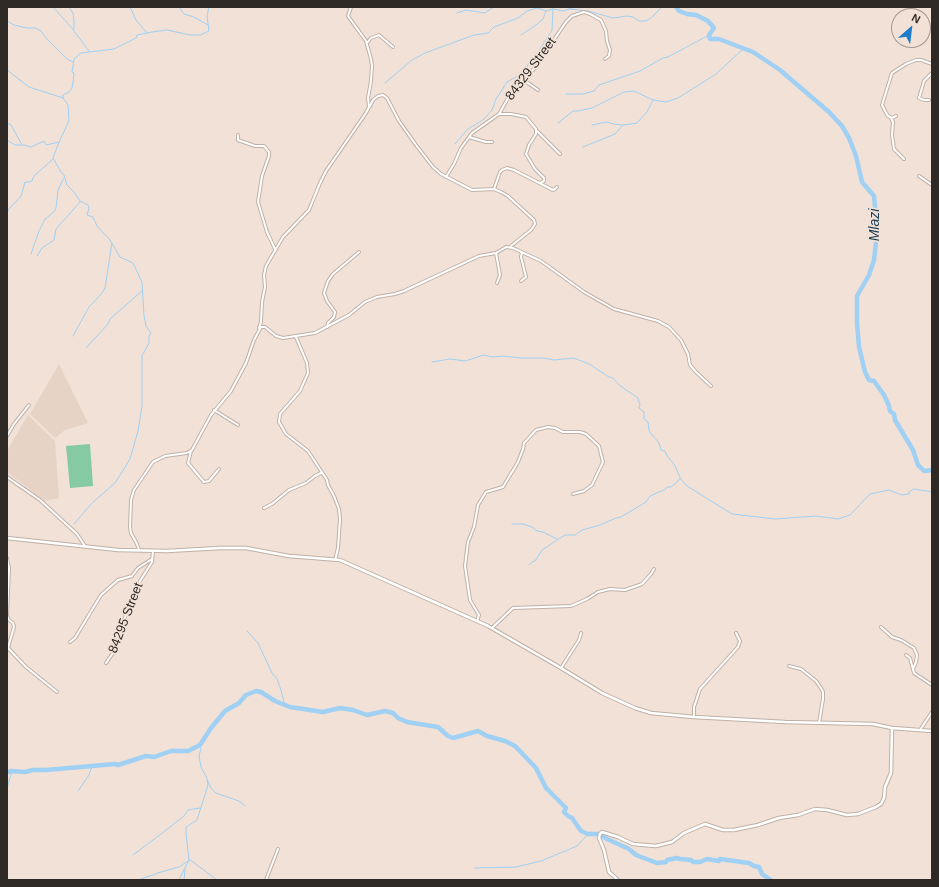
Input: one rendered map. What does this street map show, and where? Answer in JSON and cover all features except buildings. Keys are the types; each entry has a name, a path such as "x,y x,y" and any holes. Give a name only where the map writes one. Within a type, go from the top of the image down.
{"street":[{"path":"351,7 348,12 349,18 367,43 372,66 368,98 369,106"},
{"name":"84329 Street","path":"446,177 469,137 478,127 499,114 515,86 534,69 566,22 572,16 584,12 601,20 606,31 610,53 605,59"},
{"path":"367,43 371,38 379,35 393,46"},
{"path":"904,159 894,149 892,135 893,122 886,114 882,105 892,74 906,64 916,60 921,60 932,64"},
{"path":"930,100 919,98 924,80 932,72"},
{"path":"522,80 538,90"},
{"path":"219,469 207,482 204,482 188,463 191,451 214,410 231,391 246,363 261,322 266,266 288,231 309,210 326,170 366,113 373,100 378,96 383,95 387,98 399,120 433,167 446,177 472,190 494,189 508,196 535,222 531,230 511,247 496,253 479,256 404,291 377,296 365,302 349,315 315,333 283,338 278,337 263,326 259,330"},
{"path":"499,114 511,114 526,117 537,131 560,154"},
{"path":"890,117 896,116"},
{"path":"537,131 526,154 544,178 544,181 540,183"},
{"path":"238,135 238,140 255,146 264,146 269,152 262,176 258,202 267,232 275,250"},
{"path":"469,137 486,142 492,142"},
{"path":"494,189 500,172 506,168 514,170 553,190 557,187"},
{"path":"919,176 932,185"},
{"path":"511,247 541,261 584,292 604,303 614,308 658,321 669,327 681,340 688,354 690,365 711,386"},
{"path":"327,327 328,323 334,317 335,312 327,301 324,293 328,281 359,252"},
{"path":"521,281 526,277 521,257 522,252"},
{"path":"496,253 500,275 497,283"},
{"path":"296,337 307,363 308,373 300,391 280,414 279,422 286,434 308,451 327,480 334,496 340,513 338,548 335,560"},
{"path":"7,436 14,424 29,405"},
{"path":"214,410 238,425"},
{"path":"477,621 479,615 472,604 468,593 465,566 468,542 474,528 478,505 486,492 503,487 518,462 524,443 536,430 553,427 563,432 580,432 586,434 599,446 603,462 592,485 584,491 573,494"},
{"path":"139,550 131,533 130,527 131,500 134,490 153,462 165,456 191,451"},
{"path":"264,508 272,504 290,490 306,483 322,472"},
{"path":"7,478 43,503 77,534 85,546"},
{"path":"7,538 118,550 178,551 246,548 282,556 346,562 492,628 602,693 635,708 651,713 694,717 873,724 892,728 932,731"},
{"name":"84295 Street","path":"106,663 115,650 128,608 135,598 142,578 153,558 153,551"},
{"path":"7,558 9,568 7,616 13,623 14,630 8,644 8,648 26,667 57,692"},
{"path":"70,642 75,638 101,595 118,580 132,576 138,568 153,558"},
{"path":"492,628 513,608 571,606 587,600 598,592 610,589 625,590 642,584 654,569"},
{"path":"882,628 892,637 901,640 914,648 917,655 913,669"},
{"path":"561,668 579,640 581,633"},
{"path":"694,717 694,707 700,689 738,647 740,641 736,633"},
{"path":"906,655 910,658 916,675 932,685"},
{"path":"789,666 801,669 816,681 821,688 823,692 823,699 819,723"},
{"path":"920,730 932,712"},
{"path":"618,880 609,872 604,850 599,838 602,832 633,844 656,846 668,844 684,833 706,824 723,830 734,830 758,825 778,818 798,815 815,809 848,815 858,814 876,807 882,801 885,787 891,773 892,728"},
{"path":"266,880 278,849"}],"shaded area":[{"path":"59,364 88,423 65,430 55,438 30,414"},
{"path":"28,415 55,441 59,498 45,501 7,472 7,451"}],"green space":[{"path":"90,444 93,486 70,488 66,446"}],"waterway":[{"path":"53,7 71,27 89,51"},
{"path":"69,7 73,13 74,29"},
{"path":"130,7 136,20 147,33"},
{"path":"179,7 184,14 194,17 208,25"},
{"path":"74,524 92,503 115,483 130,459 138,431 142,406 142,356 149,343 149,336 151,333 146,326 144,316 142,282 133,263 120,257 110,240 97,226 93,217 87,215 89,208 88,205 80,201 67,185 64,175 53,158 69,121 68,105 63,98 63,95 69,92 72,88 74,59 81,53 114,49 136,38 137,35 152,32 167,30 190,35 200,35 209,31 207,16 209,7"},
{"path":"457,13 466,10 485,13 494,7"},
{"path":"455,144 468,129 484,119 492,110 496,99 507,82 524,70 540,49 552,30 553,9 551,7"},
{"path":"385,83 412,60 425,53 474,35 488,33 494,27 518,18 527,11 537,8 546,11 553,9 563,11 575,7"},
{"path":"570,9 588,11 613,18 627,16 633,17 639,21 646,21 662,7"},
{"name":"Mlazi","path":"676,7 679,11 696,15 708,21 714,28 709,35 710,39 719,39 753,52 780,70 829,112 842,126 849,138 856,156 862,182 874,196 876,218 877,233 874,260 869,275 857,296 859,347 865,372 869,380 874,381 884,395 890,411 894,414 895,420 913,450 918,465 924,471 932,470"},
{"path":"521,35 543,19 546,11"},
{"path":"7,21 14,25 35,28 41,31 67,59 73,62"},
{"path":"566,94 583,94 594,91 599,85 640,71 709,35"},
{"path":"583,147 615,134 623,125 637,123 647,112 653,100 666,102 678,98 716,74 743,49"},
{"path":"7,70 29,87 63,98"},
{"path":"558,123 573,111 592,108 624,92 634,91 653,100"},
{"path":"592,125 607,122 622,125"},
{"path":"7,123 11,125 21,144"},
{"path":"7,140 15,145 31,147 44,141 46,145 59,142"},
{"path":"7,213 21,196 25,182 32,181 34,176 53,159"},
{"path":"31,254 45,219 54,212 56,208 58,190 64,178"},
{"path":"37,256 42,248 54,240 56,229 80,202"},
{"path":"73,336 89,307 105,288 112,243"},
{"path":"86,348 108,324 110,319 143,290"},
{"path":"432,362 450,359 465,361 484,355 492,357 503,356 544,358 554,360 574,358 589,364 613,378 619,385 638,398 640,405 639,408 644,412 644,419 648,422 649,431 659,443 661,450 665,451 667,456 674,464 680,477"},
{"path":"529,565 535,561 542,550 565,535 575,535 582,530 621,517 646,502 650,496 666,489 667,487 671,487 680,478 687,486 732,514 775,519 816,516 838,519 850,515 870,494 889,490 902,495 909,494 909,492 914,489 932,492"},
{"path":"512,524 523,524 557,539"},
{"path":"247,631 258,643 272,673 277,679 285,705"},
{"path":"7,772 118,765 146,756 154,757 171,751 188,751 200,745 211,728 225,711 239,703 246,695 256,691 261,692 275,701 290,707 323,712 340,708 353,710 367,715 385,711 393,713 398,718 407,722 438,727 448,736 453,738 478,731 487,736 505,741 515,746 536,768 546,788 566,808 564,812 572,818 581,831 588,834 599,834"},
{"path":"199,746 201,748 199,756 201,767 207,778"},
{"path":"78,791 89,775 92,766"},
{"path":"7,788 12,771"},
{"path":"179,880 189,860 186,827 197,820 208,785 207,779"},
{"path":"208,781 211,788 216,793 239,801 245,806"},
{"path":"133,855 184,816 188,810 200,808"},
{"path":"475,868 516,867 541,861 577,846 588,834"},
{"path":"601,835 629,849 636,855 657,863 666,862 667,860 677,858 691,860 693,862 700,862 707,859 719,861 720,859 749,863 759,867 762,874 771,880"},
{"path":"189,859 217,880"},
{"path":"138,880 179,867 188,861"},
{"path":"184,880 185,869"}]}
